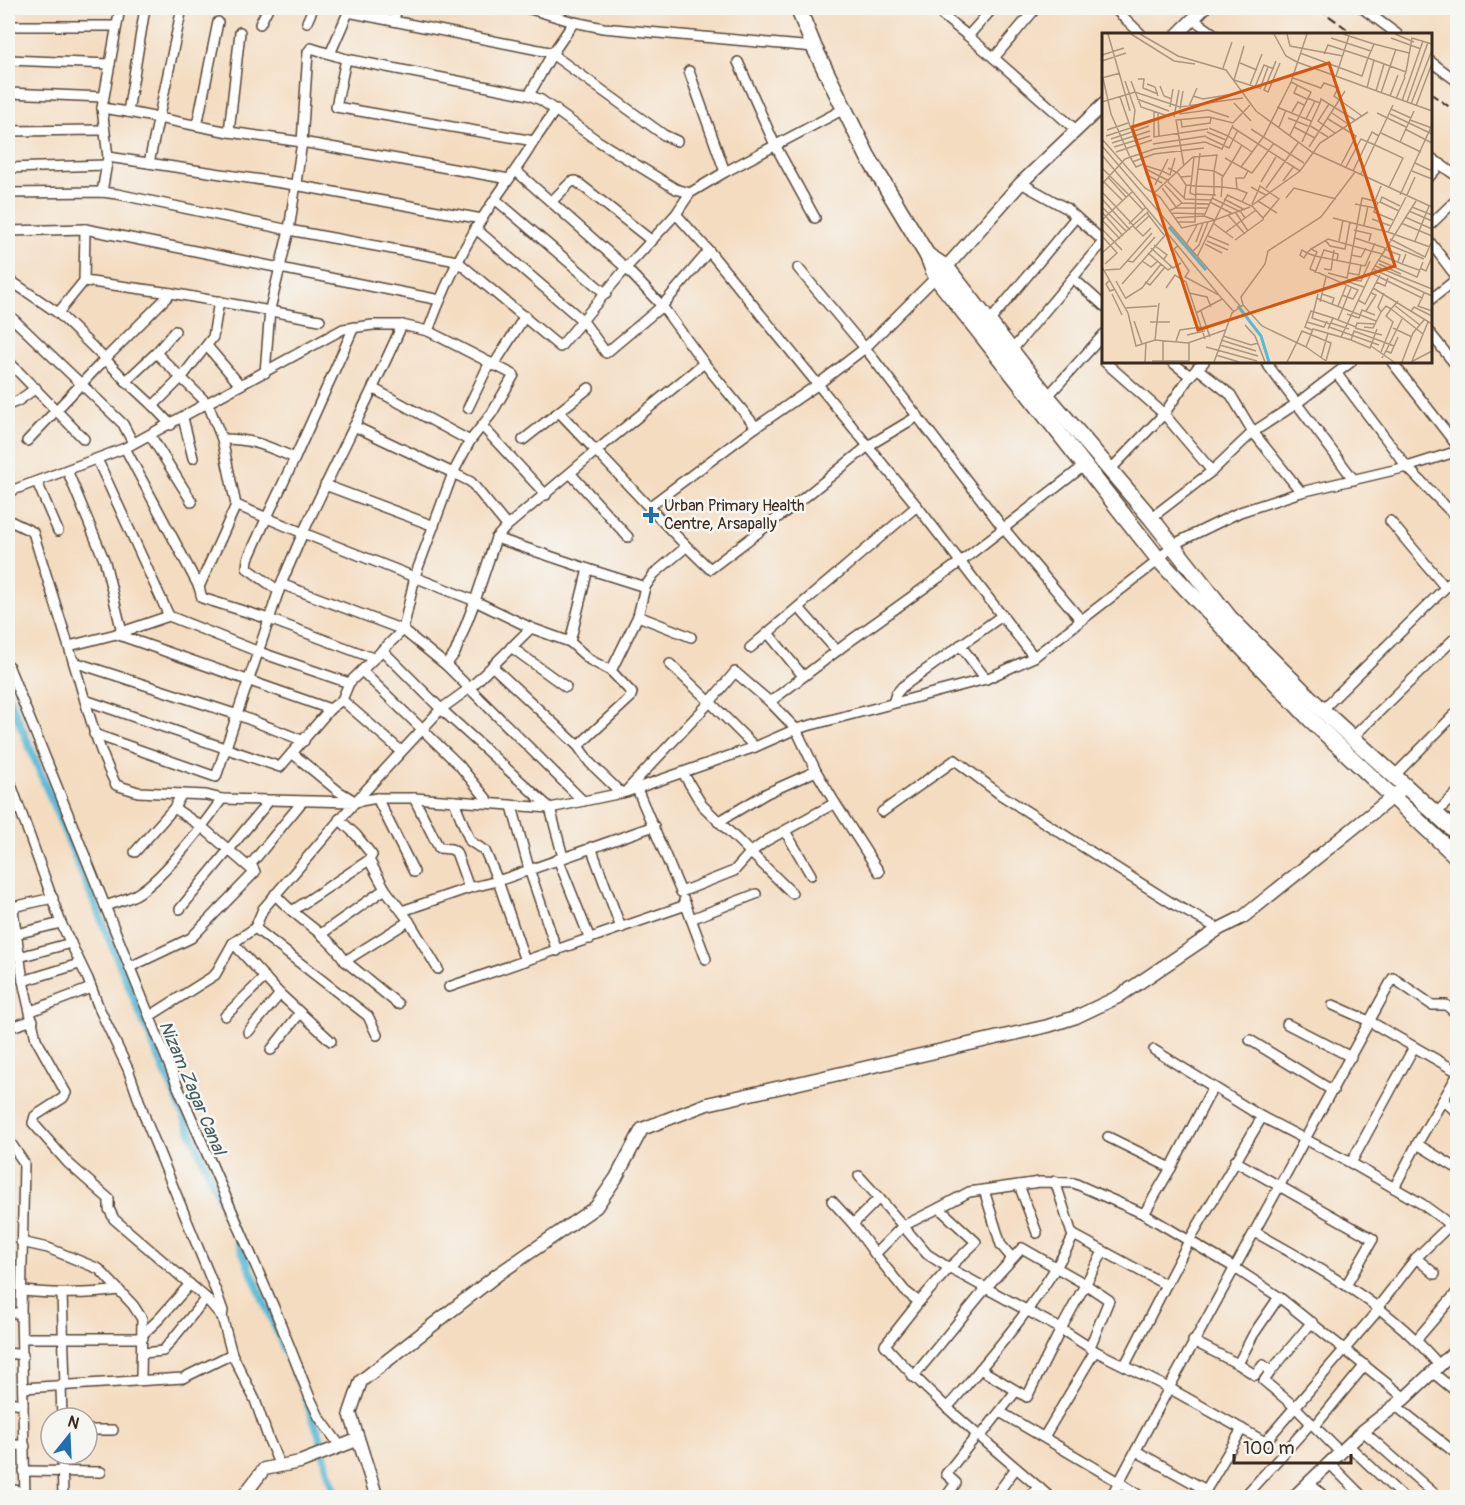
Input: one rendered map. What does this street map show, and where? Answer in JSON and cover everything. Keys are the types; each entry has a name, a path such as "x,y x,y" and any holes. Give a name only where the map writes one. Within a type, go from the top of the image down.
{"highway":[{"path":"798,8 814,47 868,157 927,255 1085,465 1159,560 1311,720 1458,858"},
{"path":"941,273 989,322 1229,617 1322,710 1458,834"}],"street":[{"path":"102,192 108,161 103,130 103,97 120,8"},
{"path":"128,112 146,8"},
{"path":"149,163 182,8"},
{"path":"260,24 268,8"},
{"path":"307,22 313,8"},
{"path":"394,20 397,8"},
{"path":"526,8 603,28 814,47"},
{"path":"933,8 1076,130"},
{"path":"942,15 949,8"},
{"path":"968,36 993,8"},
{"path":"994,58 1036,8"},
{"path":"1114,8 1140,33"},
{"path":"1179,33 1204,8"},
{"path":"1362,8 1395,33"},
{"path":"330,54 350,10 552,54 664,135 677,141"},
{"path":"1193,19 1213,33"},
{"path":"197,126 218,22"},
{"path":"529,95 552,54 574,22"},
{"path":"8,26 116,26"},
{"path":"229,132 240,32"},
{"path":"265,373 270,309 289,230 302,142 308,50 313,48 346,59 541,99 598,141 676,189 690,193"},
{"path":"346,59 336,107 534,141"},
{"path":"8,60 110,64"},
{"path":"738,62 775,145 815,218"},
{"path":"1432,62 1458,82"},
{"path":"689,71 725,172"},
{"path":"8,93 103,97"},
{"path":"650,506 756,426 818,385 865,348 941,273 1021,183 1102,106"},
{"path":"102,108 229,132 302,142 509,179"},
{"path":"429,331 457,261 475,228 516,171 556,109"},
{"path":"8,193 102,192 457,261 560,347 626,268 676,214 690,193 844,109"},
{"path":"8,131 103,130"},
{"path":"1432,158 1458,177"},
{"path":"8,168 108,161 149,163 295,185 482,219"},
{"path":"1432,175 1441,164"},
{"path":"516,171 626,268 662,306 704,363 756,426"},
{"path":"552,201 571,182 576,181 652,241"},
{"path":"1021,183 1066,208 1102,241"},
{"path":"1432,224 1458,198"},
{"path":"495,199 606,294"},
{"path":"676,214 709,251 917,506 1034,657"},
{"path":"989,322 1076,218"},
{"path":"475,228 583,321 606,353 662,306 709,251"},
{"path":"8,231 86,229 281,270 440,300"},
{"path":"58,314 84,282 86,229"},
{"path":"1012,350 1102,243"},
{"path":"1432,243 1457,278 1432,299"},
{"path":"798,268 865,348 1004,529 1081,620"},
{"path":"1073,278 1102,304"},
{"path":"8,279 58,314 171,424"},
{"path":"84,282 171,293 321,320"},
{"path":"27,441 171,293"},
{"path":"153,406 182,377 213,337 219,301"},
{"path":"8,314 123,424 129,445 199,587 202,598 373,658"},
{"path":"468,408 491,365 525,316"},
{"path":"8,492 97,459 150,435 343,329 373,325 402,325 429,331 514,375 492,413 470,441 453,473 415,576 403,630 349,683 342,699 330,709 280,768 85,700"},
{"path":"94,734 216,777 280,588 325,485 374,389 402,325"},
{"path":"354,327 248,559 247,568 280,588 403,630 446,665 583,801"},
{"path":"126,381 156,353 175,331"},
{"path":"1432,334 1458,368"},
{"path":"1048,396 1102,336"},
{"path":"207,346 240,385"},
{"path":"1090,349 1102,359"},
{"path":"156,353 208,404 222,439 236,505 199,587"},
{"path":"8,361 84,438"},
{"path":"446,665 455,653 496,538 507,526 596,451 704,363"},
{"path":"1106,363 1164,414 1212,471"},
{"path":"1173,363 1190,376"},
{"path":"1268,363 1267,364 1353,480"},
{"path":"1150,518 1212,471 1253,432 1296,404 1350,363"},
{"path":"8,520 33,532 94,734 104,762 116,785 138,792 206,795 222,799 355,802 377,798 414,798 550,808 637,789 755,747 796,729 986,679 1034,657 1159,560 1172,545 1233,514 1300,492 1407,467 1458,449 1393,363"},
{"path":"1110,470 1164,414 1200,365 1231,395 1253,432 1300,492"},
{"path":"1336,374 1407,467 1458,519"},
{"path":"8,405 36,388"},
{"path":"523,440 589,388"},
{"path":"374,389 470,441"},
{"path":"559,412 650,506 686,547 710,569 868,446 918,416"},
{"path":"183,418 193,458"},
{"path":"354,426 471,482 507,526"},
{"path":"482,426 546,495"},
{"path":"150,435 192,502"},
{"path":"222,439 255,441 295,458"},
{"path":"97,459 169,616"},
{"path":"770,702 959,563 1085,465"},
{"path":"67,470 105,562 119,633"},
{"path":"571,474 628,537"},
{"path":"37,482 58,531"},
{"path":"325,485 434,526"},
{"path":"236,505 415,576 531,628 570,642 590,660 611,671 630,690 630,698 578,746"},
{"path":"750,648 917,506"},
{"path":"1390,521 1445,587"},
{"path":"496,538 645,587"},
{"path":"611,671 638,616 645,587 654,574 686,547"},
{"path":"570,642 588,569"},
{"path":"1322,710 1458,575"},
{"path":"799,608 837,651"},
{"path":"893,703 902,687 1003,615"},
{"path":"69,646 119,633 169,616 259,652 349,683"},
{"path":"638,616 691,638"},
{"path":"150,1017 215,975 233,943 255,928 262,909 339,819 441,709 470,688 531,628"},
{"path":"119,633 249,682 330,709"},
{"path":"768,633 803,676"},
{"path":"1353,737 1458,635"},
{"path":"960,645 986,679"},
{"path":"511,647 566,687"},
{"path":"382,650 441,709 550,808 561,858 590,939"},
{"path":"74,662 238,715 304,741"},
{"path":"670,664 755,747"},
{"path":"8,665 150,1017 310,1398 339,1448"},
{"path":"492,666 624,792"},
{"path":"362,671 459,765 490,803"},
{"path":"624,792 710,702 735,672 770,702 796,729 816,771 879,872"},
{"path":"342,699 401,751"},
{"path":"1395,775 1458,711"},
{"path":"292,753 355,802"},
{"path":"882,812 955,760 1001,795 1175,905 1219,929"},
{"path":"718,822 767,793 816,771"},
{"path":"682,773 702,805 792,893"},
{"path":"9,782 61,923 130,1073 147,1124 217,1294 232,1354 255,1400 280,1466"},
{"path":"377,1497 350,1413 361,1381 497,1275 596,1207 616,1178 642,1129 707,1104 1048,1026 1076,1017 1118,997 1219,929 1243,917 1406,786"},
{"path":"637,789 681,892 706,959"},
{"path":"1435,814 1458,792"},
{"path":"135,852 174,808 181,795"},
{"path":"377,798 414,872"},
{"path":"414,798 440,848 456,852 469,888"},
{"path":"105,906 138,894 153,883 222,799"},
{"path":"180,909 269,801"},
{"path":"454,801 470,841 485,851 498,881 525,961"},
{"path":"255,872 251,864 302,802"},
{"path":"681,892 734,871 750,853 835,803"},
{"path":"512,806 529,869 557,951"},
{"path":"174,808 202,826 255,872"},
{"path":"292,910 369,860 372,855 357,835 339,819"},
{"path":"402,911 469,888 498,881 654,826"},
{"path":"785,831 811,875"},
{"path":"591,847 621,928"},
{"path":"369,860 385,889 409,921 438,969"},
{"path":"130,967 190,938 255,872"},
{"path":"321,934 385,889"},
{"path":"275,894 285,906 340,952 345,961 398,1004"},
{"path":"691,919 756,894"},
{"path":"53,898 15,908 19,957 36,1039 66,1093 63,1098 35,1116 33,1124 68,1163 109,1199 109,1209 114,1219 206,1298 222,1317"},
{"path":"449,987 686,905"},
{"path":"345,961 409,921"},
{"path":"16,934 61,923"},
{"path":"255,928 368,1016 377,1035"},
{"path":"19,957 71,943"},
{"path":"233,943 280,994 332,1041"},
{"path":"23,981 79,964"},
{"path":"225,1016 265,977"},
{"path":"1110,1497 1193,1341 1281,1186 1393,978 1432,1005 1446,1005 1458,1015"},
{"path":"8,1028 91,988"},
{"path":"248,1032 280,994"},
{"path":"1333,1005 1369,1021 1458,1073 1394,1188"},
{"path":"271,1050 300,1013"},
{"path":"1287,1024 1351,1057"},
{"path":"1250,1040 1333,1091"},
{"path":"1351,1162 1414,1047"},
{"path":"1154,1050 1262,1117 1351,1162 1422,1204 1458,1234"},
{"path":"1144,1214 1213,1087"},
{"path":"1443,1100 1458,1113"},
{"path":"1125,1365 1190,1239 1262,1117"},
{"path":"1108,1137 1171,1168"},
{"path":"8,1139 24,1163 21,1313 25,1495 8,1490"},
{"path":"1417,1144 1458,1169"},
{"path":"1236,1161 1373,1239 1347,1284"},
{"path":"859,1176 927,1254 1093,1349 1169,1388 1265,1442 1346,1349 1416,1258 1449,1226"},
{"path":"1055,1181 1070,1231 1074,1235 1166,1285"},
{"path":"875,1254 903,1226 969,1192 1055,1181 1074,1183 1144,1214 1190,1239 1279,1297 1365,1365 1400,1402 1458,1455"},
{"path":"1019,1185 1037,1233"},
{"path":"984,1190 1001,1245 1012,1258"},
{"path":"853,1224 879,1198"},
{"path":"832,1201 853,1224 905,1292 919,1302"},
{"path":"939,1208 976,1242 949,1268 885,1345 913,1377 1051,1497"},
{"path":"1255,1232 1347,1284 1379,1307 1417,1339 1436,1368 1458,1393"},
{"path":"947,1408 1026,1311 1057,1268 1074,1235"},
{"path":"21,1242 48,1248 99,1269 140,1313 143,1336 141,1380"},
{"path":"913,1377 1022,1248 1113,1302 1093,1349 1044,1437"},
{"path":"980,1370 1027,1397 1103,1252"},
{"path":"1416,1258 1435,1274"},
{"path":"23,1338 143,1336 190,1284"},
{"path":"23,1291 89,1295 118,1290"},
{"path":"1417,1339 1458,1291"},
{"path":"62,1295 62,1406"},
{"path":"1238,1364 1253,1335 1279,1297"},
{"path":"143,1353 164,1351 206,1298"},
{"path":"8,1313 21,1313"},
{"path":"1312,1322 1264,1381 1313,1425 1404,1497"},
{"path":"1193,1341 1255,1375 1263,1365 1271,1371"},
{"path":"1293,1497 1363,1431 1400,1402 1458,1348"},
{"path":"8,1353 23,1355"},
{"path":"23,1388 185,1378 232,1354"},
{"path":"1243,1497 1313,1425 1365,1365"},
{"path":"945,1497 956,1483 946,1474 1016,1391"},
{"path":"8,1402 23,1404"},
{"path":"1000,1412 1143,1497"},
{"path":"1136,1451 1206,1490 1242,1429"},
{"path":"99,1430 113,1430"},
{"path":"1363,1431 1439,1497"},
{"path":"242,1497 264,1469 300,1462 357,1440"},
{"path":"8,1444 25,1446"},
{"path":"1329,1463 1364,1497"},
{"path":"63,1466 63,1497"},
{"path":"994,1497 1016,1468"},
{"path":"24,1471 101,1472"},
{"path":"1308,1482 1326,1497"},
{"path":"1028,1497 1039,1487"}],"waterway":[{"name":"Nizam Zagar Canal","path":"8,695 153,1044 300,1385"},
{"name":"Nizam Zagar Canal","path":"305,1397 320,1437 328,1472 338,1498"}],"railway":[{"path":"1318,8 1353,33"},
{"path":"1432,94 1458,113"}],"place":[{"name":"Urban Primary Health Centre, Arsapally","path":"651,515"}]}
